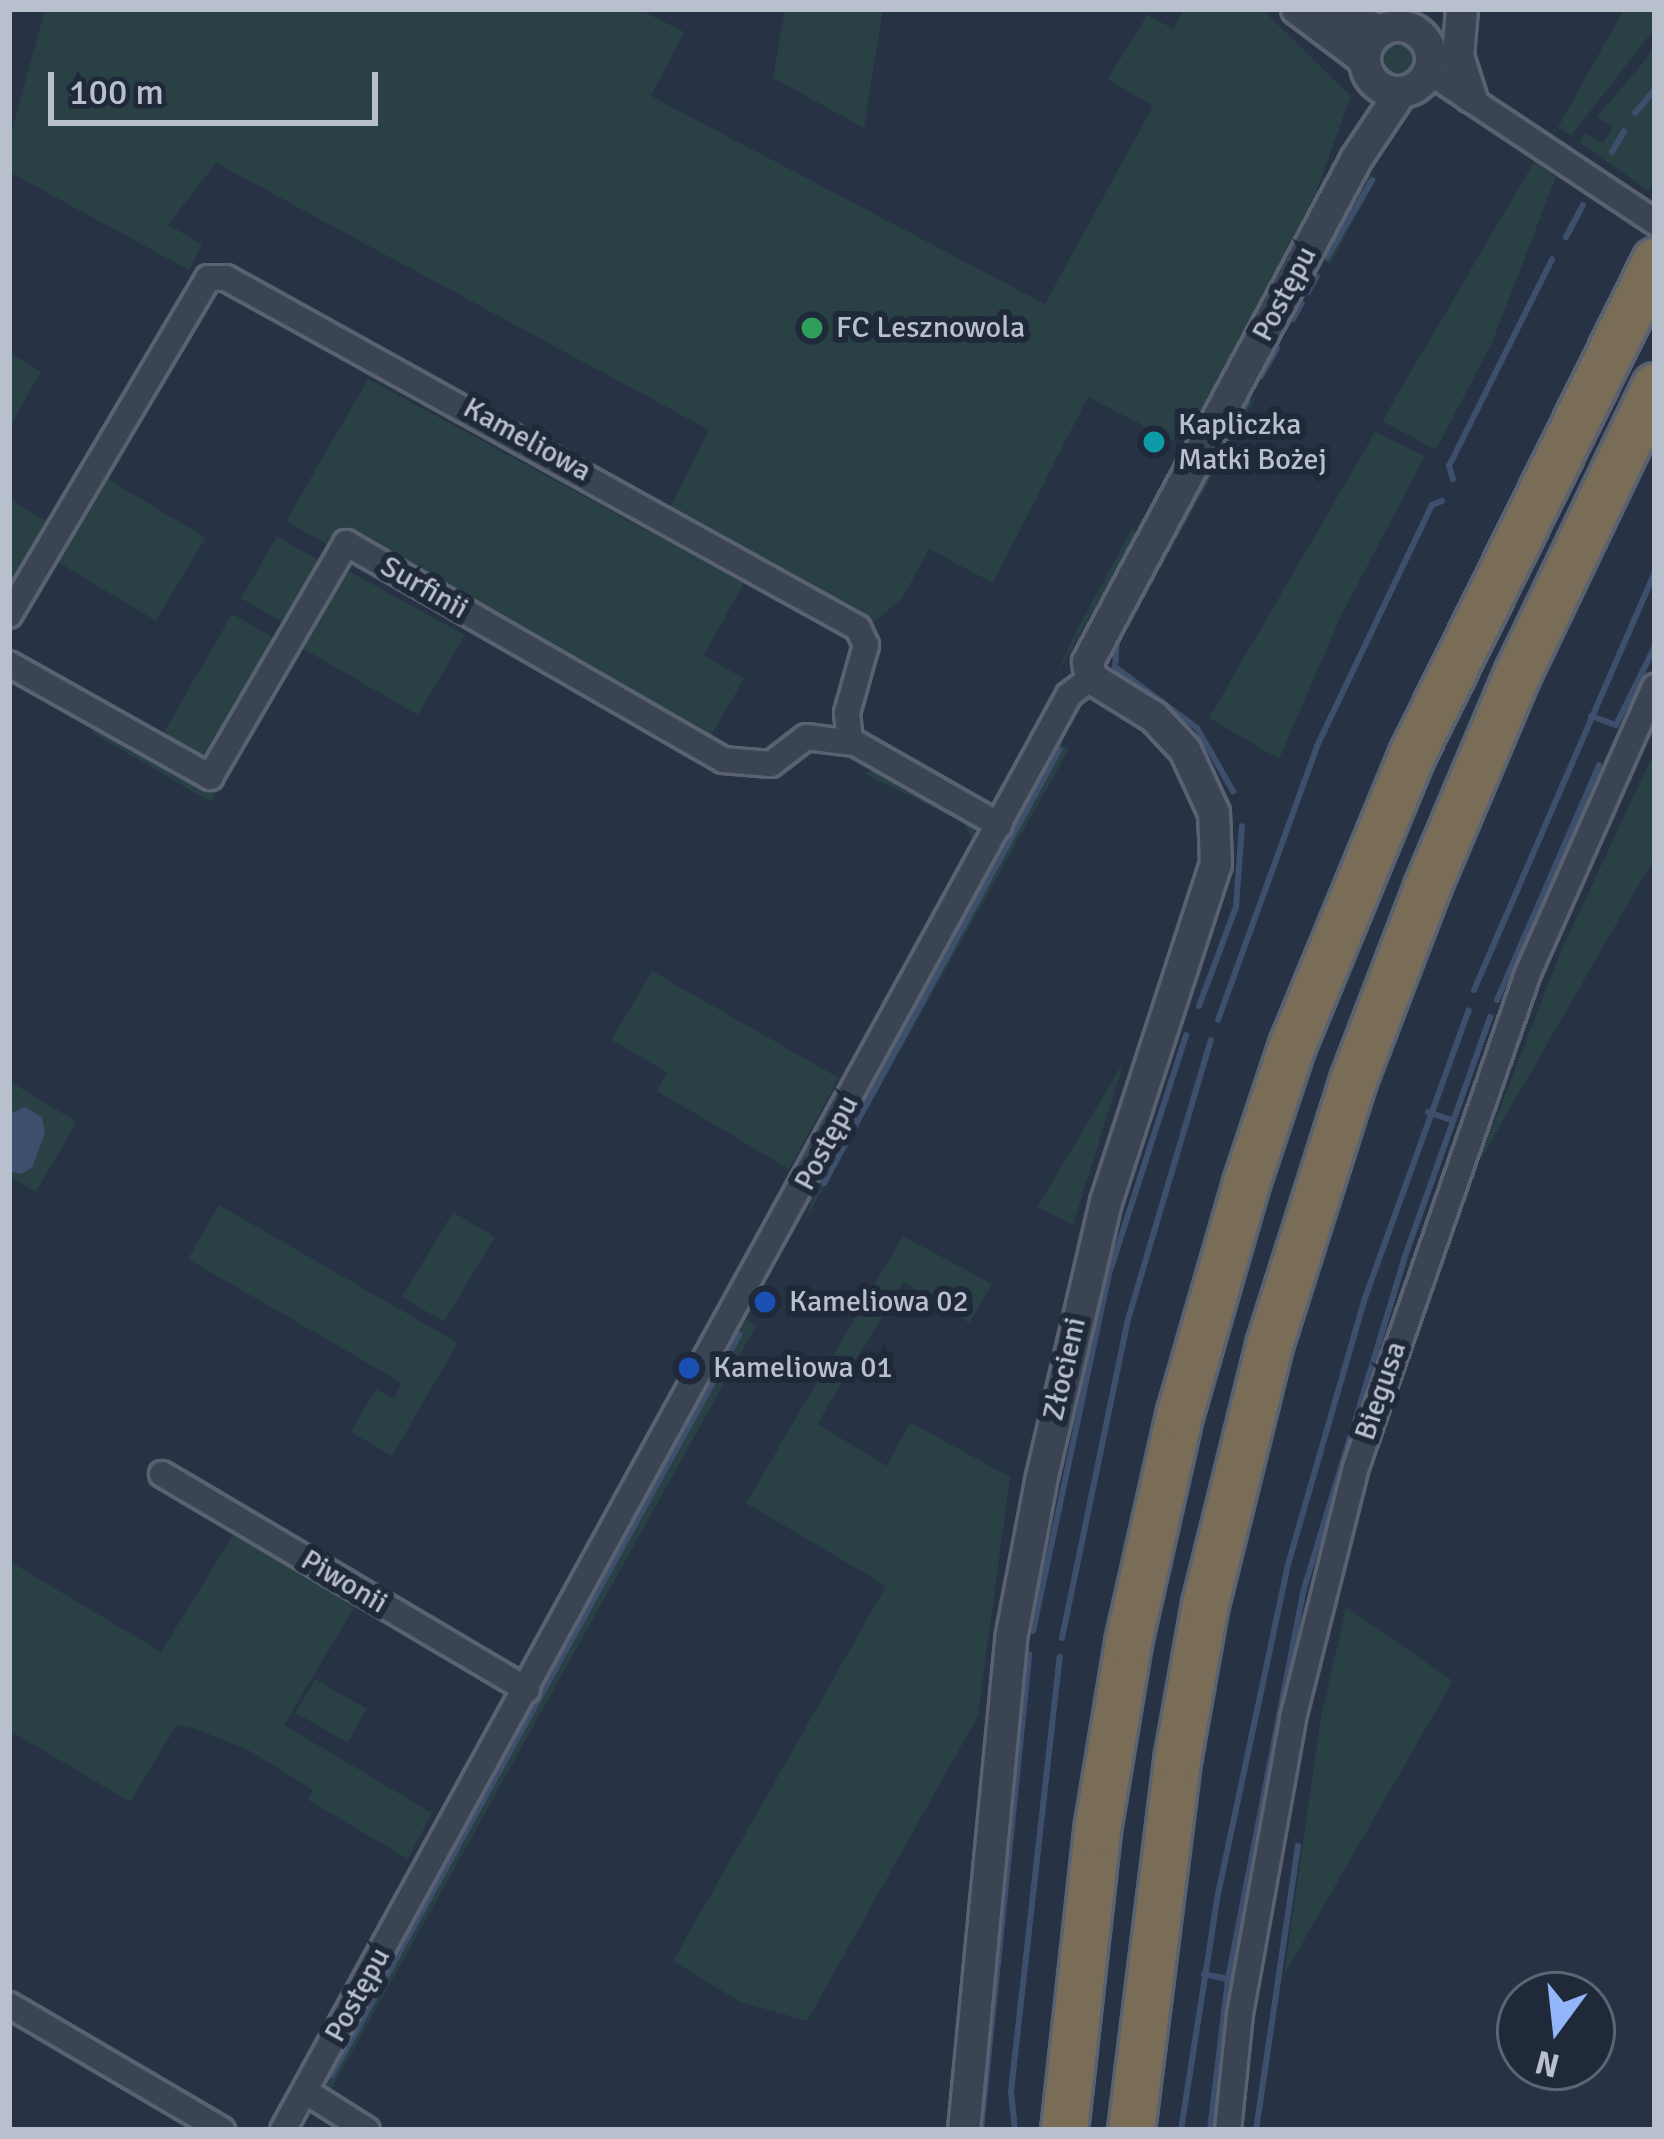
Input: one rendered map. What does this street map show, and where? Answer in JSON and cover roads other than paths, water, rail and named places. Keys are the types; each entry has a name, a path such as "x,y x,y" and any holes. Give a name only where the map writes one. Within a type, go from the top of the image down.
{"highway":[{"path":"1064,2130 1096,1830 1128,1642 1180,1412 1246,1184 1292,1045 1412,754 1646,279"},
{"path":"1131,2130 1178,1755 1228,1501 1276,1323 1352,1080 1427,887 1546,611 1655,386"}],"street":[{"path":"1297,9 1380,77 1428,57 1462,9"},
{"path":"1329,9 1380,32 1410,28 1428,57 1471,98 1655,222"},
{"path":"1462,9 1458,56 1471,98"},
{"name":"Postępu","path":"284,2130 1072,690 1091,678 1089,658 1357,158 1380,77 1380,32"},
{"name":"Kameliowa","path":"9,615 208,278 226,278 858,628 866,645 848,713 853,743"},
{"name":"Surfinii","path":"9,664 210,777 346,543 723,760 771,764 806,737 853,743"},
{"name":"Złocieni","path":"964,2130 1011,1639 1040,1481 1106,1202 1216,864 1214,813 1185,750 1154,717 1091,678"},
{"name":"Biegusa","path":"1228,2130 1240,2014 1293,1718 1355,1467 1528,973 1655,687"},
{"path":"853,743 998,825"},
{"name":"Piwonii","path":"162,1474 527,1690"},
{"path":"9,2005 222,2130"},
{"path":"9,2024 189,2130"},
{"path":"305,2091 367,2130"}],"water":[{"path":"25,1107 42,1117 45,1133 32,1168 20,1174 9,1171 9,1114"}],"waterway":[{"path":"1635,113 1655,89"},
{"path":"1612,152 1624,131"},
{"path":"1327,257 1372,180"},
{"path":"1566,237 1583,205"},
{"path":"1453,479 1449,466 1552,259"},
{"path":"1308,292 1317,276"},
{"path":"1293,319 1302,303"},
{"path":"1261,376 1277,348"},
{"path":"1149,580 1247,402"},
{"path":"1218,1020 1317,746 1432,505 1442,501"},
{"path":"1474,990 1655,571"},
{"path":"1117,639 1115,667 1197,728 1233,791"},
{"path":"1591,716 1616,725 1655,646"},
{"path":"824,1183 1059,750"},
{"path":"1497,1000 1599,765"},
{"path":"1199,1006 1236,907 1242,826"},
{"path":"1181,2130 1218,1894 1287,1568 1364,1301 1469,1010"},
{"path":"1210,2130 1228,1979 1304,1589 1404,1259 1490,1017"},
{"path":"1033,1631 1109,1274 1186,1035"},
{"path":"1062,1638 1127,1323 1211,1040"},
{"path":"1428,1112 1451,1120"},
{"path":"332,2075 739,1335"},
{"path":"981,2130 1029,1654"},
{"path":"1015,2130 1011,2091 1060,1657"},
{"path":"1256,2130 1298,1846"},
{"path":"1204,1974 1228,1979"}],"place":[{"name":"FC Lesznowola","path":"812,328"},
{"name":"Kapliczka Matki Bożej","path":"1154,442"},
{"name":"Kameliowa 02","path":"765,1302"},
{"name":"Kameliowa 01","path":"689,1368"}]}
